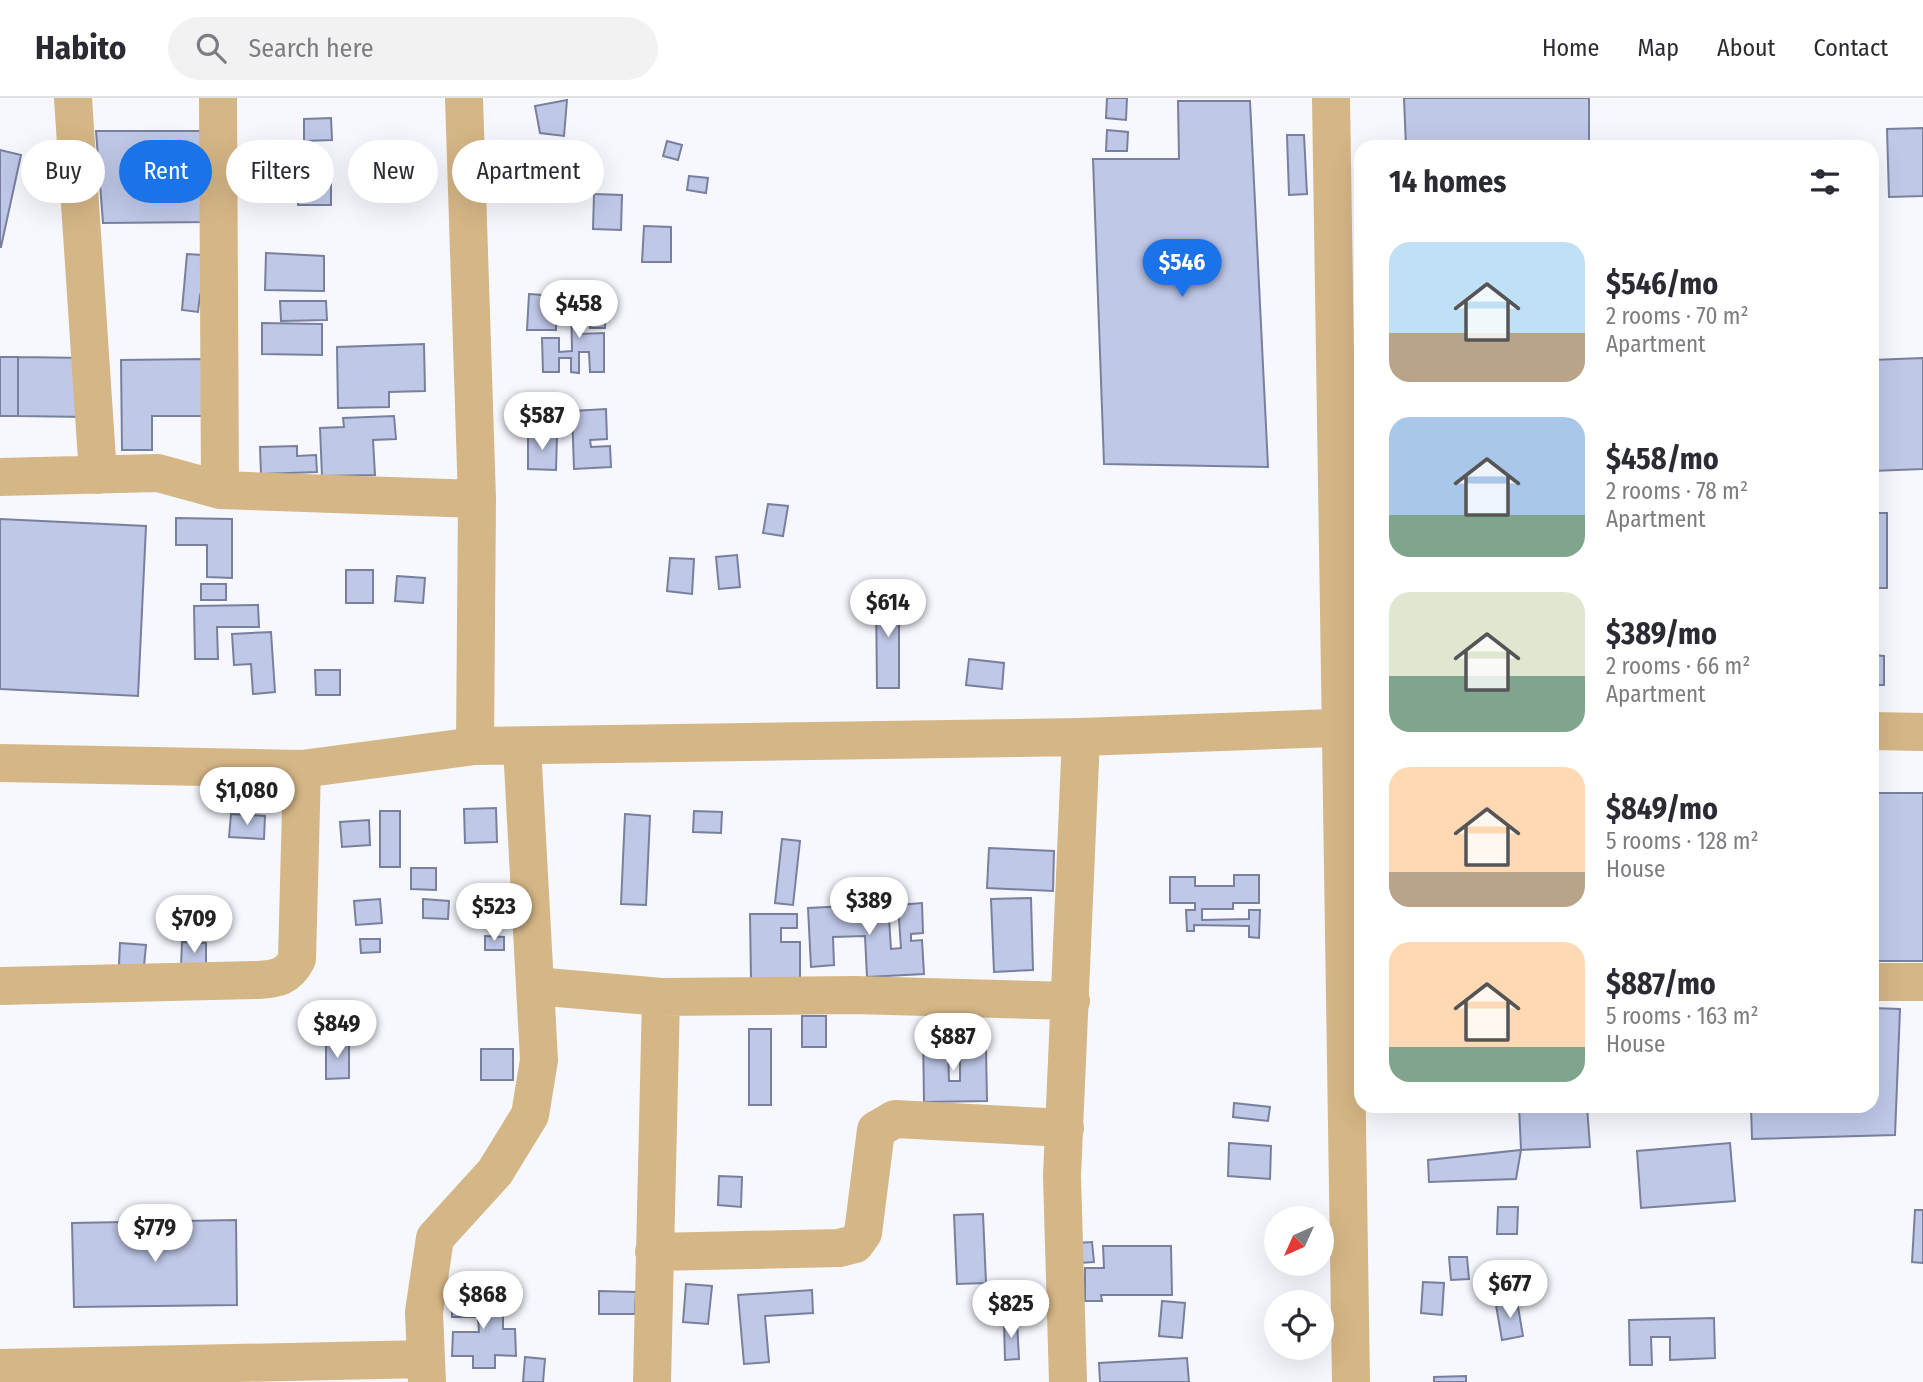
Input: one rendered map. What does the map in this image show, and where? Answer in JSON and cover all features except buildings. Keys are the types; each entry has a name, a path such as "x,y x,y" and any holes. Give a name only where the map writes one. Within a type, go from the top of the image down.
{"street":[{"path":"73,98 98,475"},
{"path":"218,98 220,490"},
{"path":"464,98 477,499 475,746"},
{"path":"1331,98 1351,727 1351,1382"},
{"path":"0,477 158,473 220,490 477,499"},
{"path":"0,763 302,769 475,746 1081,737 1351,727"},
{"path":"1879,731 1923,732"},
{"path":"1068,1382 1062,1176 1081,737"},
{"path":"0,1368 427,1370 424,1311 435,1238 495,1172 530,1115 539,1060 522,746"},
{"path":"0,986 278,979 291,971 297,959 302,769"},
{"path":"1879,982 1923,982"},
{"path":"535,986 661,997 853,995 1071,1001"},
{"path":"652,1382 661,997"},
{"path":"654,1252 839,1248 855,1244 863,1233 876,1130 895,1119 1065,1128"}]}
